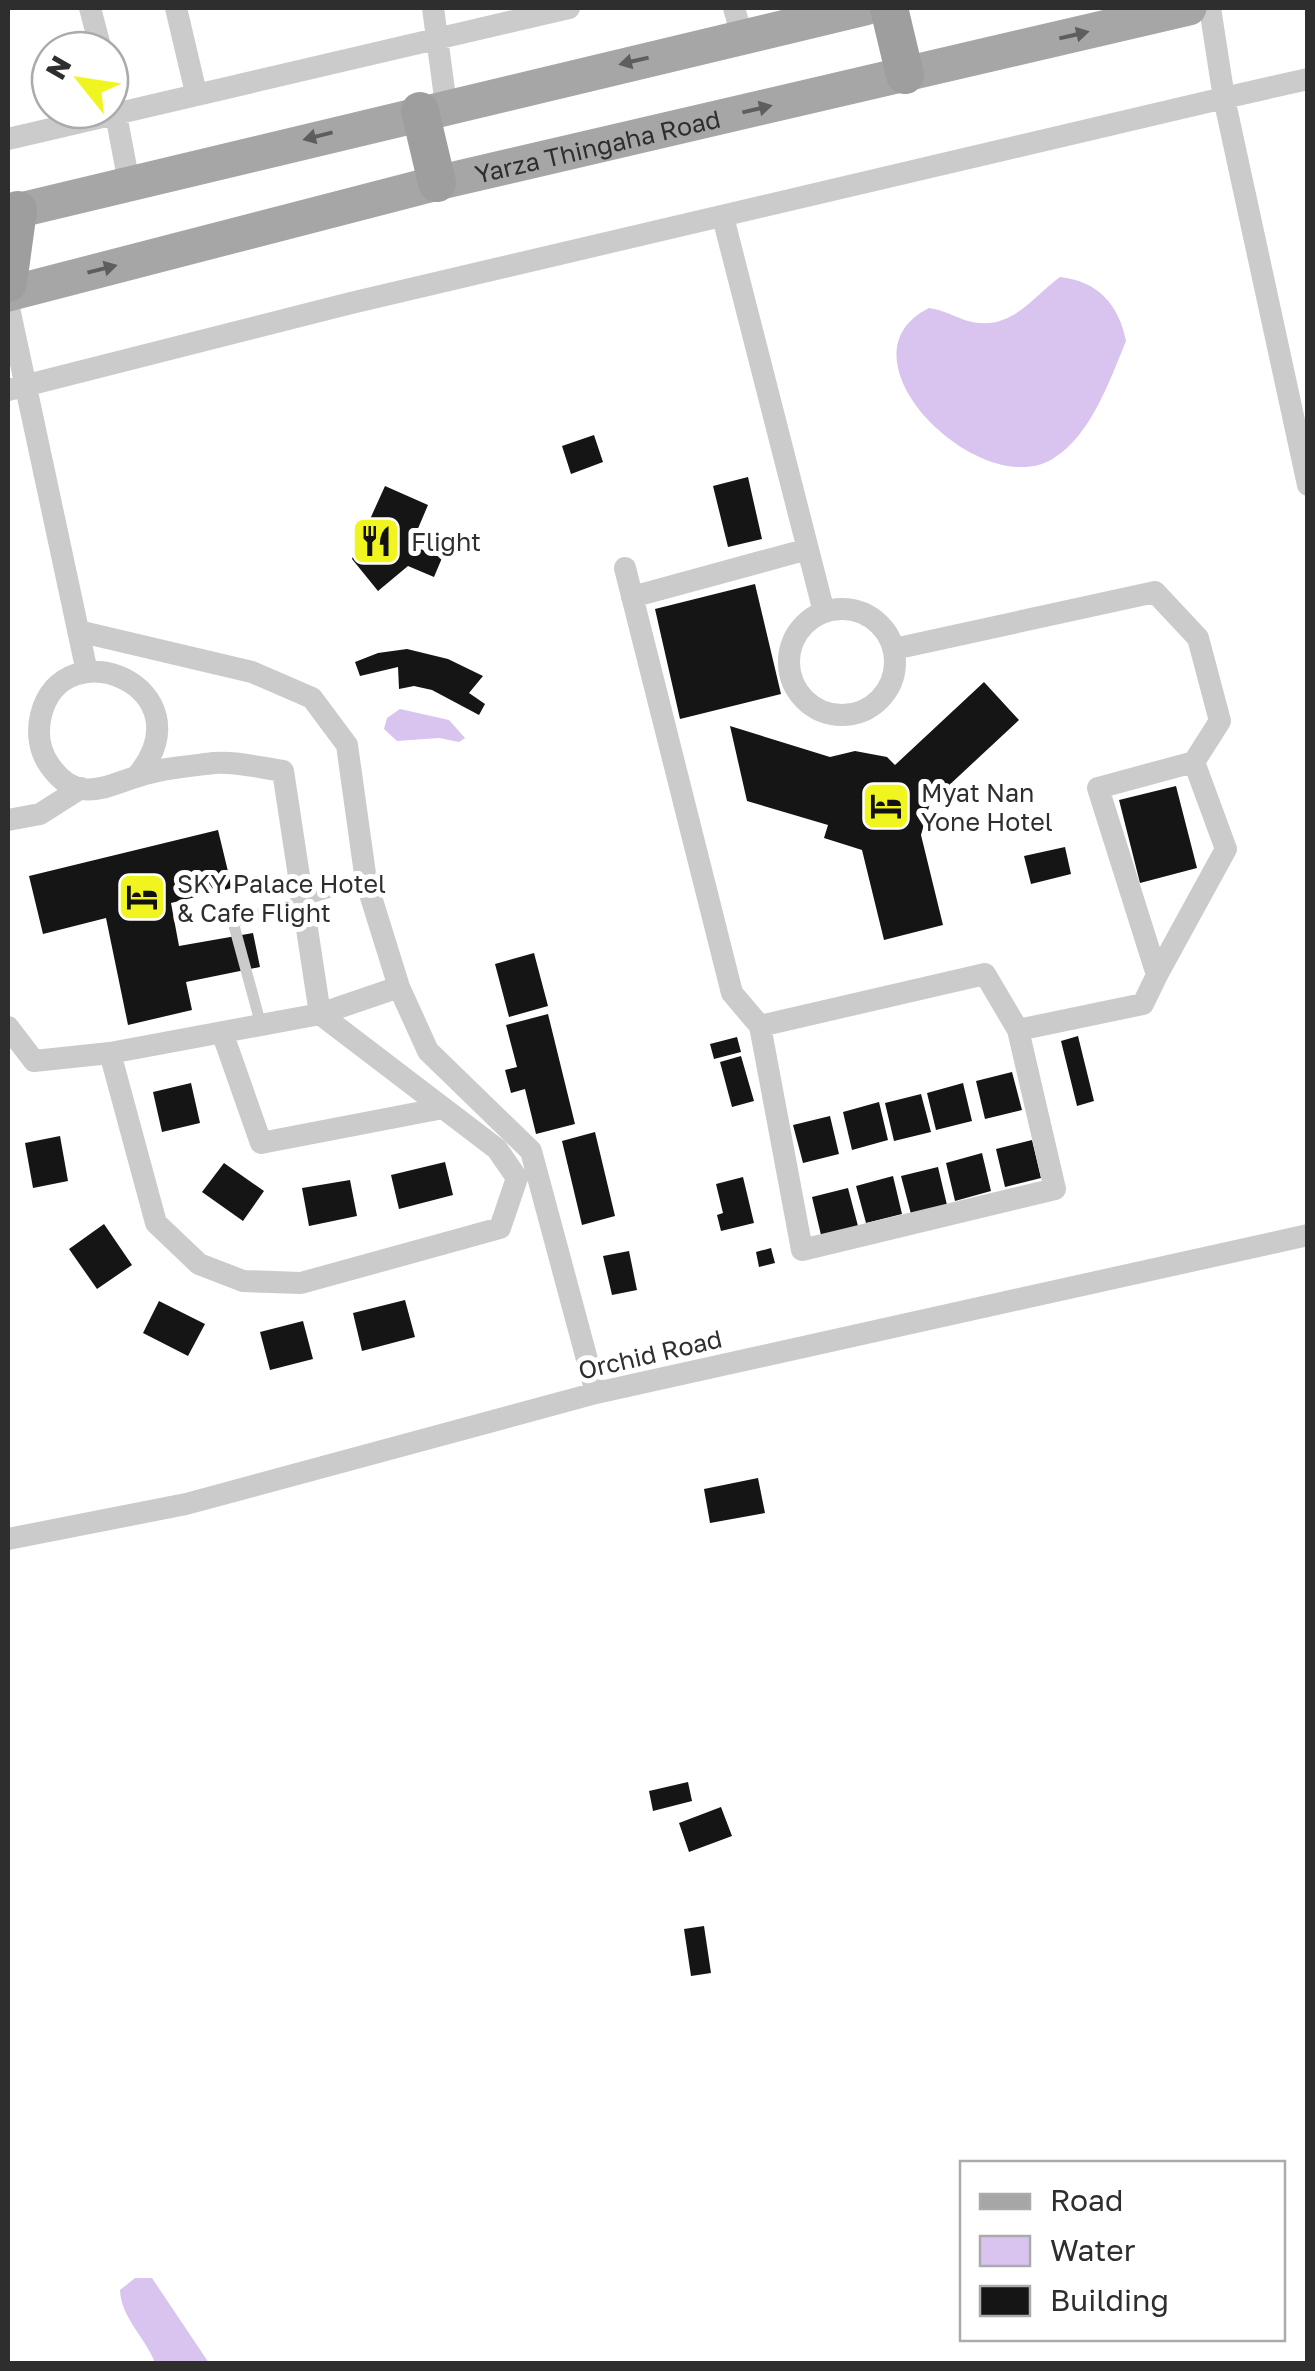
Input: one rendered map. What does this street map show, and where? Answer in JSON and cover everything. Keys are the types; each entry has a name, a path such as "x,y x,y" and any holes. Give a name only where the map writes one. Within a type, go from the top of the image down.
{"highway":[{"path":"889,8 904,74"},
{"path":"433,108 437,183"},
{"path":"8,282 13,212"}],"main road":[{"path":"13,212 433,108 738,22 865,8"},
{"name":"Yarza Thingaha Road","path":"8,294 437,183 1189,8"}],"street":[{"path":"176,8 196,93"},
{"path":"433,8 433,108"},
{"path":"130,112 569,8"},
{"path":"1210,8 1224,98 1308,486"},
{"path":"16,388 350,303 1308,80"},
{"path":"8,140 52,130"},
{"path":"121,130 130,183"},
{"path":"722,218 824,612"},
{"path":"8,303 16,388 87,672"},
{"path":"632,597 808,550"},
{"path":"625,568 732,992 760,1026 802,1250 1055,1189 1018,1030 984,974 760,1026"},
{"path":"894,648 1155,592 1198,638 1220,722 1194,762 1098,788 1157,975"},
{"path":"824,612 859,612 874,620 894,648 891,683 868,709 834,715 818,710 794,684 789,667 797,634 824,612"},
{"path":"78,631 252,672 312,698 347,745 366,881 399,987 428,1051 531,1152 596,1393"},
{"path":"110,1054 156,1223 199,1264 243,1281 300,1283 500,1228 517,1178 497,1150 320,1014 282,771 220,762 137,776 101,790 82,788 49,766 38,728 53,692 87,672 125,677 152,704 156,743 137,776"},
{"path":"1018,1030 1142,1004 1226,848 1194,762"},
{"path":"8,820 40,814 82,788"},
{"path":"8,1027 34,1061 110,1054 320,1014 399,987"},
{"path":"222,1032 261,1142 443,1108"},
{"name":"Orchid Road","path":"8,1539 186,1504 596,1393 1308,1235"}],"lane":[{"path":"261,1025 233,922 366,881"}],"water":[{"path":"1060,277 1085,284 1105,297 1118,316 1126,341 1098,406 1067,448 1054,458 1024,467 990,461 957,444 927,419 906,389 897,359 903,330 929,308 983,323 1008,318"},
{"path":"400,709 449,720 465,738 459,742 439,738 397,741 384,729 387,718"},
{"path":"135,2278 152,2278 209,2363 155,2363 121,2300 120,2290"}],"building":[{"path":"594,435 603,462 571,474 562,446"},
{"path":"748,477 762,539 728,547 713,486"},
{"path":"385,486 428,505 411,545 442,558 434,577 408,566 378,591 352,559"},
{"path":"755,584 781,694 680,719 655,609"},
{"path":"407,649 448,659 483,676 469,693 485,704 479,715 432,690 414,686 399,689 398,667 360,676 355,662 378,653"},
{"path":"984,682 1019,720 930,803 921,835 943,925 884,940 862,850 824,838 828,825 747,801 730,726 830,757 855,751 887,757 895,765"},
{"path":"1176,786 1197,868 1140,883 1119,800"},
{"path":"218,830 232,888 171,903 179,946 253,933 260,967 186,982 192,1010 128,1025 106,918 43,934 29,876"},
{"path":"1065,847 1071,874 1031,884 1024,856"},
{"path":"534,953 548,1006 509,1017 495,964"},
{"path":"548,1014 575,1124 536,1134 525,1089 511,1093 505,1070 517,1067 506,1025"},
{"path":"1078,1036 1094,1101 1077,1106 1061,1041"},
{"path":"737,1037 741,1052 714,1059 710,1044"},
{"path":"741,1056 754,1101 732,1107 720,1062"},
{"path":"1012,1072 1022,1110 985,1119 976,1081"},
{"path":"191,1083 200,1123 162,1132 153,1092"},
{"path":"963,1083 972,1121 936,1130 927,1093"},
{"path":"921,1094 931,1132 894,1141 885,1103"},
{"path":"879,1102 888,1140 852,1150 843,1112"},
{"path":"830,1116 839,1154 803,1163 793,1125"},
{"path":"595,1132 615,1216 582,1225 562,1141"},
{"path":"60,1136 68,1181 33,1188 25,1143"},
{"path":"1032,1140 1041,1178 1005,1187 996,1149"},
{"path":"982,1153 991,1191 955,1201 946,1163"},
{"path":"445,1162 453,1195 399,1209 391,1175"},
{"path":"224,1163 264,1191 243,1221 202,1192"},
{"path":"938,1167 947,1205 911,1214 901,1176"},
{"path":"893,1176 902,1214 866,1223 856,1186"},
{"path":"743,1177 754,1223 721,1231 717,1215 723,1213 716,1184"},
{"path":"350,1180 357,1216 309,1226 302,1188"},
{"path":"848,1188 858,1226 821,1235 812,1197"},
{"path":"104,1224 132,1265 97,1289 69,1249"},
{"path":"771,1248 775,1263 759,1267 756,1252"},
{"path":"629,1251 637,1290 612,1295 603,1256"},
{"path":"405,1300 415,1337 362,1351 353,1313"},
{"path":"159,1301 205,1324 188,1356 143,1333"},
{"path":"303,1321 313,1359 270,1370 260,1332"},
{"path":"758,1478 765,1513 710,1523 704,1489"},
{"path":"688,1782 692,1801 653,1811 649,1791"},
{"path":"721,1807 732,1836 689,1852 679,1823"},
{"path":"704,1926 711,1973 691,1976 684,1929"}],"place":[{"name":"Flight","path":"376,541"},
{"name":"Myat Nan Yone Hotel","path":"886,806"},
{"name":"SKY Palace Hotel & Cafe Flight","path":"142,897"}]}
